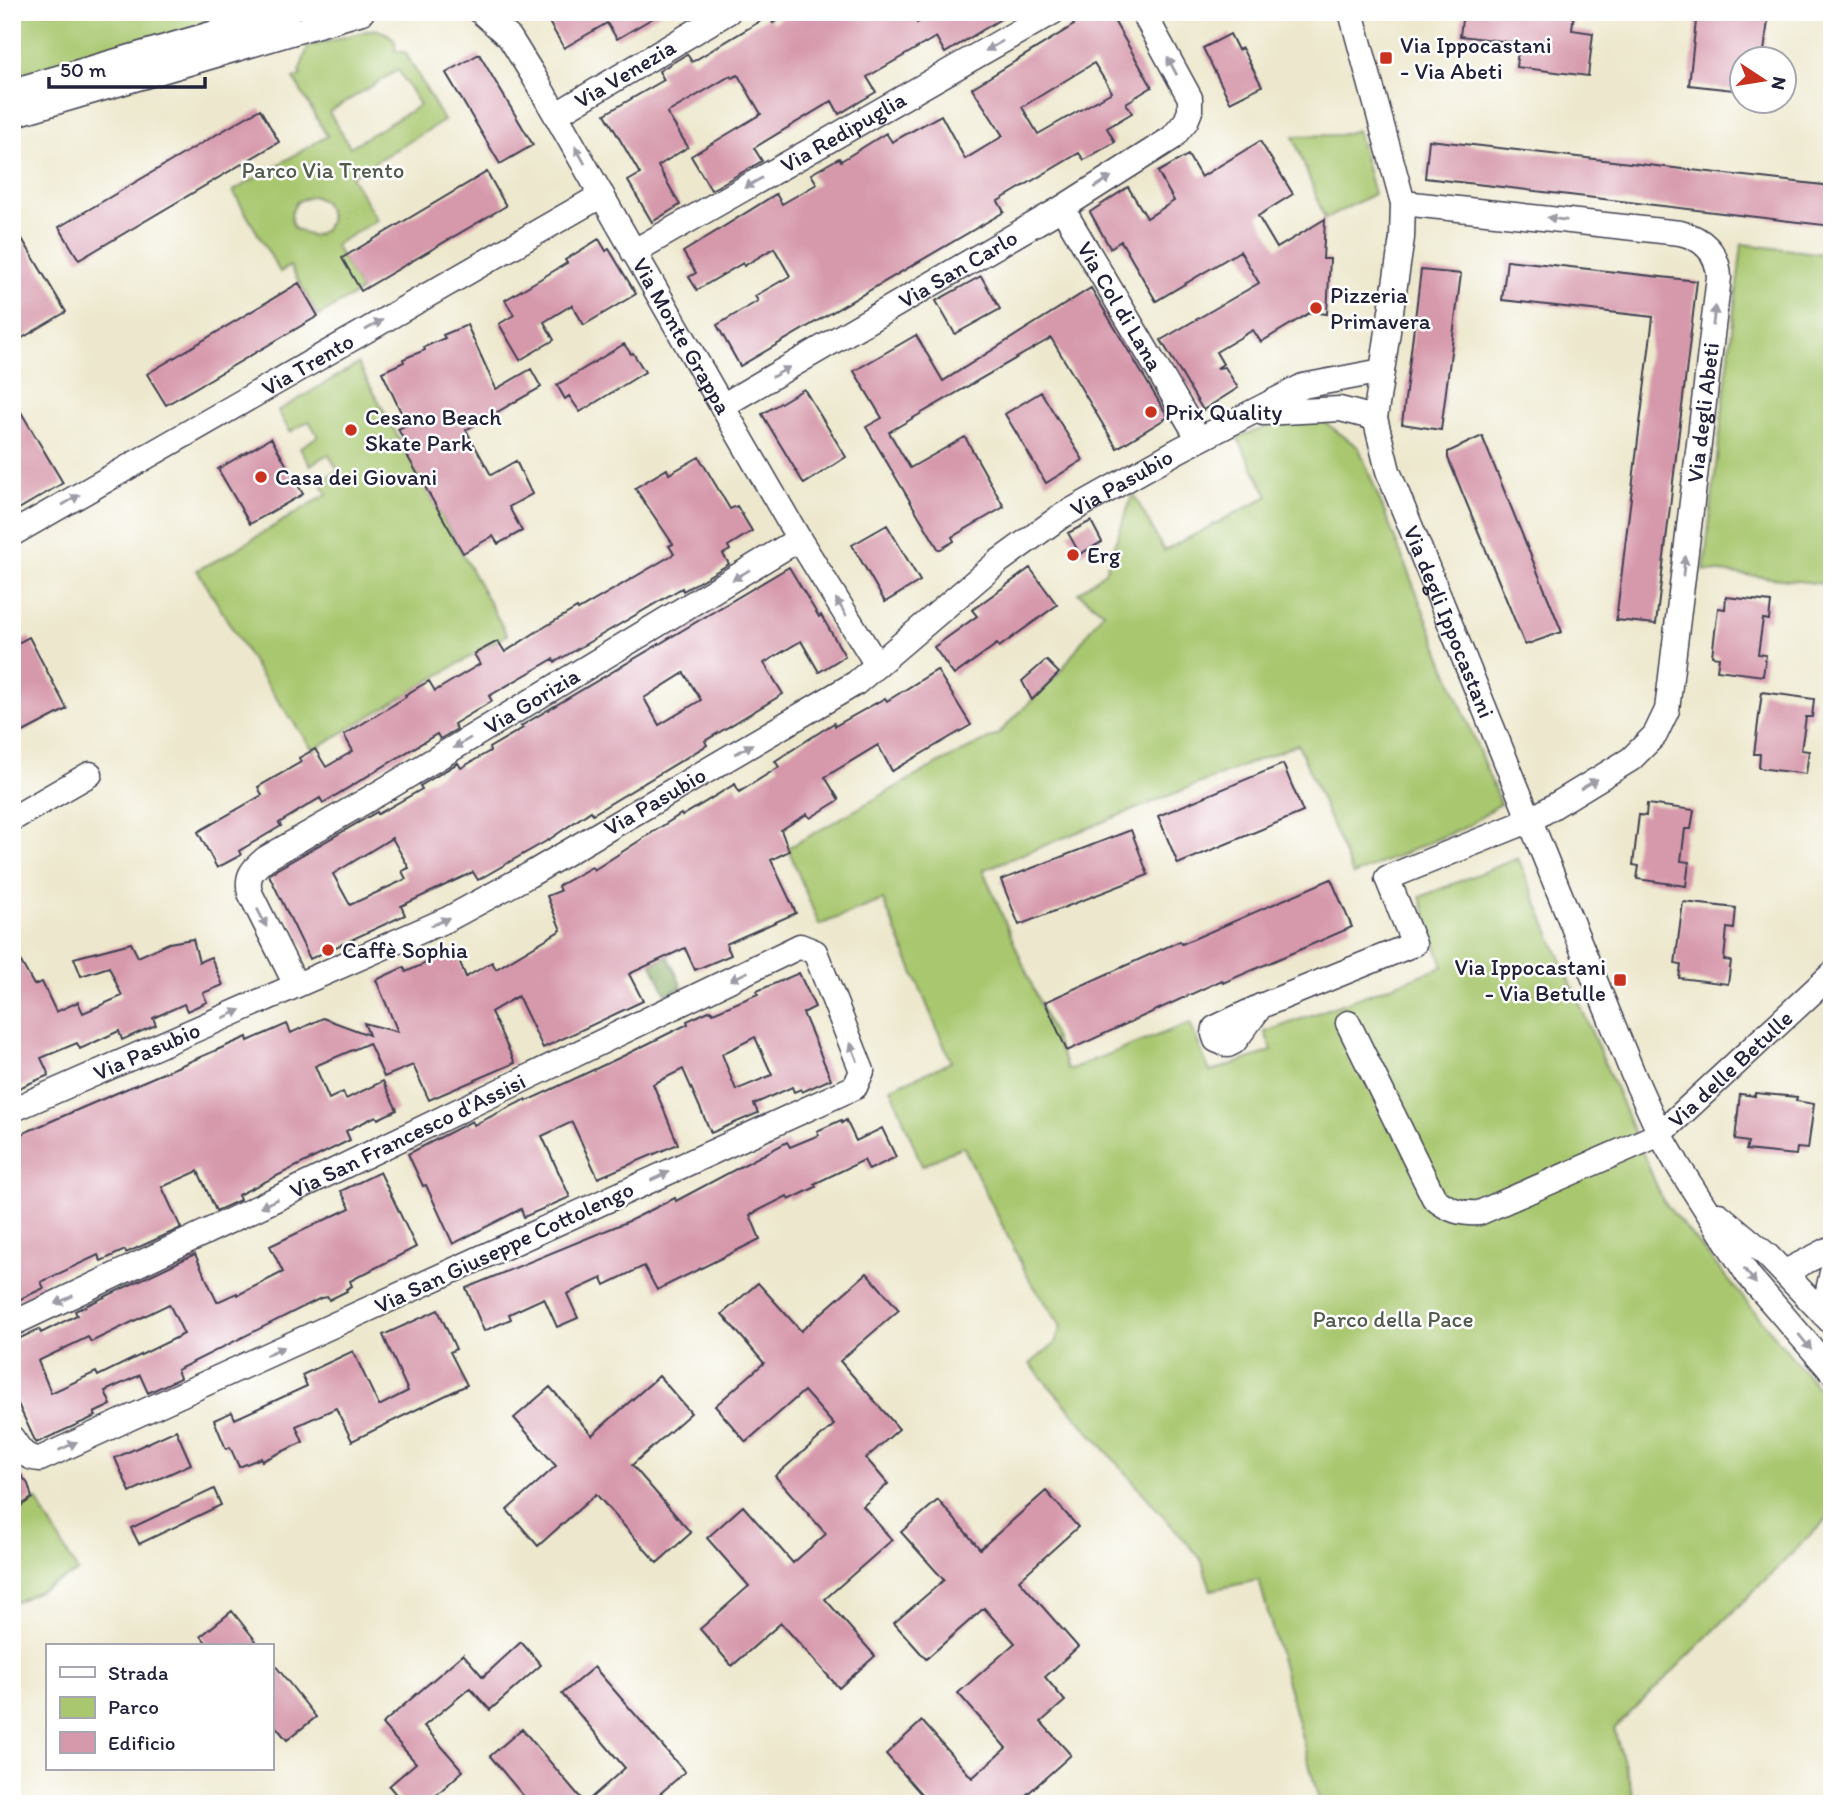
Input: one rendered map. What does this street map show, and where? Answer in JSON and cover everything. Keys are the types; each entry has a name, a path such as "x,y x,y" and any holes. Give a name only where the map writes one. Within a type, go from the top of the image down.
{"street":[{"path":"12,91 288,12"},
{"path":"12,114 362,12"},
{"name":"Via Monte Grappa","path":"481,12 510,38 557,114 799,540 877,664"},
{"path":"498,12 510,38"},
{"name":"Via Venezia","path":"557,114 728,12"},
{"name":"Via Redipuglia","path":"633,252 1053,12"},
{"name":"Via San Carlo","path":"722,406 1062,208 1172,138 1186,121 1190,111 1190,98 1143,12"},
{"name":"Via degli Ippocastani","path":"1351,12 1404,203 1402,238 1375,418 1388,471 1635,1079 1660,1134 1748,1275 1832,1373"},
{"name":"Via Trento","path":"12,534 602,195"},
{"name":"Via degli Abeti","path":"1261,1006 1414,944 1387,878 1531,820 1631,759 1655,735 1667,710 1719,271 1712,253 1695,237 1680,233 1404,203"},
{"name":"Via Col di Lana","path":"1062,208 1199,439"},
{"name":"Via Pasubio","path":"12,1110 448,919 529,875 856,683 998,562 1059,517 1199,439 1303,386 1382,371"},
{"path":"1252,414 1340,409 1375,418"},
{"name":"Via Gorizia","path":"296,985 250,893 249,874 265,859 799,540"},
{"path":"12,819 90,774"},
{"name":"Via San Francesco d'Assisi","path":"12,1324 280,1198 800,946"},
{"name":"Via San Giuseppe Cottolengo","path":"12,1438 23,1454 40,1459 855,1087 862,1071 815,952 800,946"},
{"name":"Via delle Betulle","path":"1348,1024 1434,1198 1445,1208 1463,1214 1479,1213 1660,1134 1832,974"},
{"path":"1700,1199 1785,1272 1828,1319"},
{"path":"1785,1272 1832,1248"},
{"path":"1785,1272 1778,1310 1828,1319"},
{"path":"1828,1319 1832,1272"}],"green space":[{"path":"12,12 271,12 12,83"},
{"name":"Parco Via Trento","path":"374,29 387,34 395,42 395,51 405,52 444,121 351,176 377,220 335,245 361,291 318,316 290,266 280,272 233,191 327,136 294,79 301,75 299,72 308,47","holes":["398,70 420,105 350,147 329,112","313,196 327,206 329,223 323,231 311,236 295,229 291,215 298,201"]},
{"path":"1357,130 1374,194 1325,219 1293,136 1340,135"},
{"path":"1742,244 1832,255 1832,511 1823,584 1704,570"},
{"path":"358,364 507,635 313,750 261,676 197,570 327,494 320,482 338,470 328,454 310,465 300,448 318,436 309,421 290,432 278,411"},
{"name":"Parco della Pace","path":"1292,419 1322,420 1359,448 1500,804 1468,826 1353,875 1298,744 983,870 1068,1070 1190,1023 1210,1072 1272,1051 1265,1032 1443,967 1420,897 1518,858 1663,1201 1832,1405 1832,1514 1614,1729 1636,1804 1320,1804 1259,1580 1211,1590 1201,1559 1030,1364 1055,1343 1061,1326 1029,1279 963,1146 922,1166 891,1088 951,1062 883,900 819,925 788,848 939,763 997,735 1059,673 1103,612 1078,593 1105,572 1133,493 1164,551 1268,496 1237,437"},
{"path":"668,956 682,987 666,995 652,964"},
{"path":"36,1499 78,1572 12,1604 12,1515"}],"building":[{"path":"543,12 663,12 617,39 607,23 564,48"},
{"path":"790,12 912,12 917,23 935,12 1012,12 945,53 936,37 867,77 876,92 839,114 832,101 754,148 762,161 711,190 691,156 761,114 738,75 732,78 730,76 667,113 688,147 658,166 680,205 652,222 628,181 640,174 605,114 664,80 659,71 687,54 692,62 769,16 773,23"},
{"path":"1088,12 1109,12 1152,87 1126,103 1132,113 1107,128 1115,142 1084,160 1079,153 998,201 1004,212 740,366 717,325 758,301 755,296 790,276 774,248 697,290 689,277 696,273 683,252 776,194 782,204 817,184 811,174 839,158 841,161 886,133 892,142 941,115 965,159 1003,136 972,88 1074,25 1072,22","holes":["1094,63 1112,92 1038,134 1022,107"]},
{"path":"1463,12 1574,12 1572,30 1593,33 1588,76 1516,67 1519,43 1460,36"},
{"path":"1697,12 1769,12 1765,46 1728,46 1728,89 1689,85"},
{"path":"1230,34 1238,50 1242,48 1262,86 1230,102 1203,48"},
{"path":"479,54 533,145 500,164 446,73"},
{"path":"260,109 279,142 79,260 59,227"},
{"path":"1429,140 1832,186 1832,226 1425,178"},
{"path":"1260,141 1293,194 1258,216 1277,248 1325,219 1323,259 1330,259 1327,314 1311,312 1261,342 1253,330 1216,352 1223,364 1217,368 1225,367 1238,388 1203,410 1161,340 1259,283 1240,251 1156,301 1121,241 1110,248 1090,212 1128,187 1147,218 1174,201 1158,172 1188,155 1201,177"},
{"path":"487,172 506,206 361,291 342,258"},
{"path":"12,222 66,312 12,344"},
{"path":"599,239 606,251 609,249 636,294 584,325 572,305 544,322 554,340 520,360 499,324 514,315 505,300 567,263 565,260"},
{"path":"1507,260 1697,281 1656,624 1616,620 1653,317 1502,300"},
{"path":"1421,270 1461,274 1441,430 1402,424"},
{"path":"981,276 1000,309 955,334 936,301"},
{"path":"299,283 318,316 166,405 147,374"},
{"path":"1091,288 1168,417 1117,448 1051,338 889,432 910,468 965,437 1004,507 952,537 954,541 939,550 866,427 882,418 854,371 916,335 943,381"},
{"path":"467,325 496,389 531,369 541,387 466,430 491,475 516,461 532,494 509,507 522,531 498,544 493,536 463,553 401,445 405,442 398,429 407,425 382,372 445,338 443,335"},
{"path":"624,344 645,372 580,412 569,396 565,399 557,385"},
{"path":"804,389 846,457 804,484 762,414"},
{"path":"1041,392 1083,460 1046,483 1005,414"},
{"path":"12,397 63,483 12,513"},
{"path":"1482,436 1562,632 1525,645 1448,458 1448,452"},
{"path":"271,438 303,494 250,524 218,469"},
{"path":"699,457 730,509 737,506 752,531 728,546 730,550 723,554 729,564 489,696 492,701 454,724 457,729 440,739 437,734 323,803 320,798 239,851 241,855 217,868 198,832 262,795 258,787 301,762 299,758 315,749 326,767 353,751 344,735 406,697 405,695 429,681 435,691 480,664 474,654 498,641 505,652 674,554 669,546 673,544 635,488 667,469 669,474"},
{"path":"1091,521 1102,542 1080,554 1068,533"},
{"path":"887,525 920,581 885,602 852,545"},
{"path":"789,567 845,656 819,672 801,641 764,663 783,694 705,741 707,745 478,880 473,872 401,906 405,915 310,959 269,875 422,789 420,786 458,763 461,768 490,751 489,748 523,728 521,726","holes":["684,673 701,700 659,725 644,698","392,838 409,868 402,871 406,879 350,905 333,874"]},
{"path":"1030,568 1057,605 999,647 997,644 954,675 934,647 977,616 972,610"},
{"path":"1726,597 1771,602 1769,620 1763,619 1758,654 1766,655 1763,676 1717,670 1719,657 1712,656 1718,608 1725,609"},
{"path":"29,637 67,709 12,738 12,646"},
{"path":"1046,660 1059,673 1032,700 1022,681"},
{"path":"937,670 971,725 892,771 878,745 825,777 839,800 810,818 807,814 781,830 789,851 771,860 796,913 726,944 731,955 695,970 685,948 629,974 643,1001 543,1048 518,996 491,1012 515,1063 429,1100 413,1065 384,1077 369,1043 315,1066 329,1099 343,1092 346,1099 383,1081 397,1110 378,1119 376,1116 346,1131 350,1140 238,1195 240,1200 216,1211 198,1171 162,1187 181,1228 126,1253 125,1250 101,1261 98,1255 41,1282 44,1288 12,1303 12,1138 247,1037 248,1041 287,1024 291,1033 323,1018 369,1035 364,1023 398,1032 376,980 404,967 406,972 455,950 466,977 492,962 496,969 561,930 547,896 560,891 558,886 592,867 594,870 681,814 682,816 735,784 739,792 779,767 775,761 834,723 835,726 885,698 887,701"},
{"path":"1762,692 1814,699 1812,717 1806,717 1801,750 1809,751 1806,774 1759,768 1760,754 1754,754"},
{"path":"1283,764 1303,812 1178,864 1158,816"},
{"path":"1647,804 1694,810 1691,829 1685,829 1681,861 1689,862 1686,886 1637,879 1639,866 1633,865 1639,815 1646,816"},
{"path":"1131,830 1148,875 1019,925 1001,880"},
{"path":"1331,879 1352,927 1223,983 1222,980 1067,1051 1045,1002 1180,941 1182,944"},
{"path":"1683,902 1736,908 1734,929 1727,928 1724,960 1731,961 1728,984 1679,978 1681,965 1675,964"},
{"path":"193,939 199,962 211,957 223,985 203,993 207,1002 187,1011 184,1004 153,1018 156,1025 122,1040 119,1031 80,1049 77,1043 41,1058 49,1075 12,1091 12,946 34,985 42,982 56,1012 78,1002 83,1013 122,996 109,967 81,976 74,958 131,943 138,957 169,943"},
{"path":"799,973 815,1007 803,1013 831,1079 802,1092 801,1089 794,1092 792,1087 754,1104 758,1113 711,1133 683,1069 653,1084 678,1144 598,1178 572,1122 542,1136 570,1197 524,1217 521,1209 453,1244 426,1185 423,1186 408,1154 472,1121 474,1125 621,1057 711,1010 713,1013 758,994 757,991","holes":["755,1037 772,1075 736,1090 722,1054"]},
{"path":"1755,1093 1797,1097 1796,1101 1814,1104 1808,1149 1797,1148 1796,1155 1746,1150 1748,1142 1735,1140 1740,1094 1755,1096"},
{"path":"841,1120 842,1123 846,1120 856,1141 882,1128 896,1157 869,1170 864,1160 814,1184 816,1187 789,1200 787,1196 750,1215 760,1239 657,1290 644,1266 605,1285 602,1278 567,1294 578,1318 557,1327 544,1298 509,1314 511,1319 484,1331 466,1288 629,1221 675,1198 676,1201 787,1142 790,1147 819,1135 817,1131"},
{"path":"380,1172 416,1247 350,1281 352,1286 346,1289 347,1291 329,1300 328,1297 321,1298 177,1370 180,1378 148,1393 140,1375 105,1391 111,1405 94,1413 96,1416 36,1443 12,1391 12,1342 39,1329 41,1333 77,1315 75,1311 195,1254 217,1302 237,1293 238,1295 283,1272 270,1246 350,1208 341,1191","holes":["169,1304 184,1334 98,1376 96,1372 51,1393 38,1361 88,1337 91,1342"]},
{"path":"867,1273 899,1310 840,1361 899,1429 866,1458 888,1484 863,1506 892,1540 825,1599 875,1656 839,1688 781,1623 732,1666 700,1629 749,1586 707,1538 743,1506 793,1563 826,1534 775,1476 834,1425 804,1391 746,1442 715,1406 764,1363 722,1314 758,1283 801,1331"},
{"path":"438,1310 456,1349 450,1352 467,1385 352,1441 336,1408 296,1426 303,1442 262,1461 261,1458 239,1467 230,1447 226,1449 214,1420 232,1412 235,1419 307,1386 302,1375 353,1351 379,1406 408,1391 383,1335"},
{"path":"659,1376 691,1413 632,1465 691,1533 657,1563 596,1494 538,1546 507,1510 556,1466 514,1418 550,1387 592,1435"},
{"path":"176,1430 191,1464 130,1492 115,1458"},
{"path":"12,1463 28,1484 32,1498 12,1512"},
{"path":"214,1489 221,1505 139,1544 131,1528"},
{"path":"1046,1491 1078,1527 1019,1580 1078,1647 1045,1677 1065,1701 1041,1722 1071,1755 1016,1804 930,1804 886,1754 922,1721 972,1778 1006,1748 958,1693 1015,1643 984,1608 926,1659 894,1623 944,1580 901,1532 938,1500 980,1549"},
{"path":"232,1611 258,1644 207,1644 201,1636"},
{"path":"521,1642 541,1665 490,1710 470,1688 424,1726 463,1771 426,1804 404,1804 389,1786 416,1763 382,1724 463,1654 483,1677"},
{"path":"273,1663 316,1717 287,1740 273,1723"},
{"path":"594,1667 685,1772 648,1804 530,1804 490,1756 522,1729 585,1803 625,1768 562,1694"}],"place":[{"name":"Via Ippocastani - Via Abeti","path":"1386,58"},
{"name":"Pizzeria Primavera","path":"1316,308"},
{"name":"Prix Quality","path":"1151,412"},
{"name":"Cesano Beach Skate Park","path":"351,430"},
{"name":"Casa dei Giovani","path":"261,477"},
{"name":"Erg","path":"1073,555"},
{"name":"Caffè Sophia","path":"328,950"},
{"name":"Via Ippocastani - Via Betulle","path":"1620,980"}]}
